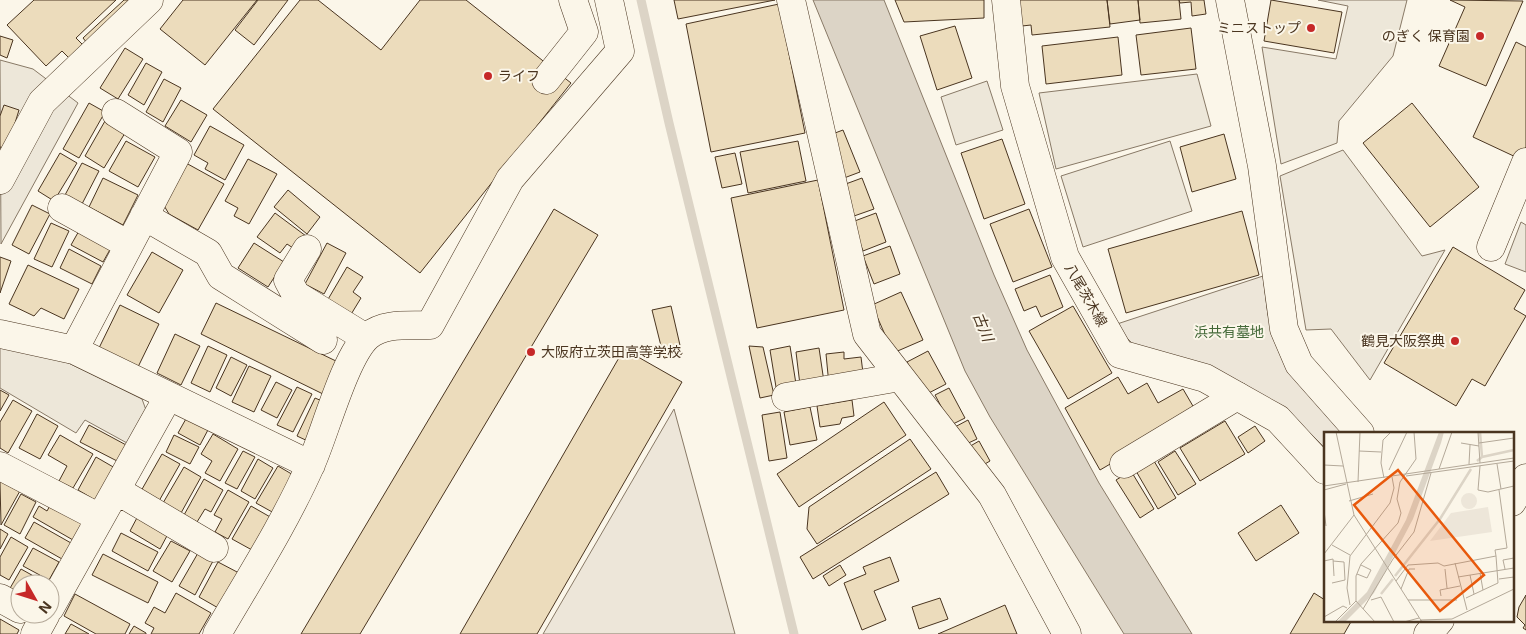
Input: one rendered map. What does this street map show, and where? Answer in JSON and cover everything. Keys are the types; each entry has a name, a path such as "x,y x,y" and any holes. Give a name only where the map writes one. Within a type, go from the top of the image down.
{"street":[{"path":"0,180 42,102 149,0"},
{"path":"546,80 584,32 573,0"},
{"path":"217,634 288,510 311,465 349,366 366,338 384,327 430,325 510,179 620,51 609,0"},
{"path":"791,0 867,334 992,496 1066,634"},
{"name":"八尾茨木線","path":"1006,0 1015,86 1064,257 1120,354 1205,378 1278,419 1324,469"},
{"path":"1230,0 1262,166 1284,329 1299,364 1359,432"},
{"path":"74,350 178,152 116,113"},
{"path":"1491,246 1526,162"},
{"path":"62,208 129,245"},
{"path":"144,216 208,254 221,276 323,340"},
{"path":"307,249 288,280 296,295 366,338"},
{"path":"0,334 74,350 311,465"},
{"path":"786,397 900,377"},
{"path":"60,581 100,518 168,396"},
{"path":"1124,464 1237,396"},
{"path":"0,466 100,518"},
{"path":"1514,499 1526,478"},
{"path":"116,490 214,548"},
{"path":"1428,634 1439,622"},
{"path":"1436,634 1440,622"}],"green space":[{"name":"浜共有墓地","path":"1263,276 1268,315 1282,350 1342,432 1324,432 1324,447 1308,431 1135,346 1114,325"},
{"path":"674,409 735,634 543,634"}],"shaded area":[{"path":"1318,0 1407,0 1393,56 1339,121 1337,143 1281,164 1262,47 1336,59 1348,6"},
{"path":"0,60 33,69 78,103 1,244"},
{"path":"1197,74 1211,126 1056,169 1039,93"},
{"path":"987,81 1003,130 956,145 941,97"},
{"path":"1170,141 1192,211 1083,247 1061,176"},
{"path":"1343,150 1422,256 1445,250 1370,380 1331,329 1306,330 1280,176"},
{"path":"1521,222 1526,225 1526,272 1505,264"},
{"path":"0,345 48,353 142,399 146,410 127,443 85,420 76,433 0,388"}],"water":[{"name":"古川","path":"813,0 884,0 994,275 1027,350 1099,483 1192,634 1124,634 990,417 965,371"}],"building":[{"path":"34,0 116,0 76,38 84,46 70,59 62,51 46,66 7,25"},
{"path":"124,0 133,0 87,43 83,38"},
{"path":"183,0 257,0 205,65 160,29"},
{"path":"258,0 288,0 254,45 235,30"},
{"path":"300,0 318,0 381,50 420,0 466,0 571,83 420,273 213,109"},
{"path":"674,0 775,0 678,19"},
{"path":"895,0 984,0 984,18 904,22"},
{"path":"1019,0 1107,0 1110,27 1032,35 1031,25 1022,26"},
{"path":"1107,0 1138,0 1140,20 1110,24"},
{"path":"1138,0 1179,0 1181,19 1140,23"},
{"path":"1179,0 1204,0 1206,14 1192,16 1191,2 1180,3"},
{"path":"1271,0 1342,12 1334,53 1264,41"},
{"name":"のぎく 保育園","path":"1450,0 1523,1 1486,86 1439,66 1465,7"},
{"path":"779,4 805,133 711,152 686,24"},
{"path":"955,26 972,78 937,90 920,36"},
{"path":"1191,28 1196,69 1141,75 1136,35"},
{"path":"0,36 13,40 7,58 0,55"},
{"path":"1118,37 1122,75 1046,84 1042,46"},
{"path":"1516,42 1526,47 1526,147 1520,159 1473,137"},
{"path":"125,48 143,59 118,99 100,88"},
{"path":"146,63 162,72 144,105 128,95"},
{"path":"164,79 181,88 163,122 146,112"},
{"path":"181,100 207,115 191,142 165,126"},
{"path":"89,103 105,112 79,158 63,149"},
{"path":"1412,103 1479,187 1430,227 1363,143"},
{"path":"4,105 19,110 7,149 0,147 0,116"},
{"path":"105,121 125,133 104,168 85,156"},
{"path":"210,126 244,145 225,180 205,169 208,163 194,155"},
{"path":"843,130 860,172 844,178 827,136"},
{"path":"1224,134 1236,179 1192,192 1180,147"},
{"path":"1002,139 1025,204 984,219 961,153"},
{"path":"126,141 155,157 138,187 109,171"},
{"path":"798,141 806,181 748,193 740,152"},
{"path":"60,153 77,163 54,201 38,191"},
{"path":"735,153 742,184 722,188 715,157"},
{"path":"248,159 277,174 249,224 234,216 238,208 225,201"},
{"path":"82,163 99,171 82,204 65,195"},
{"path":"186,163 224,184 198,230 169,214 163,204"},
{"path":"103,178 138,195 123,225 89,207"},
{"path":"862,178 874,209 854,216 843,185"},
{"path":"818,180 844,310 757,328 731,198"},
{"path":"288,190 320,217 307,234 274,207"},
{"path":"32,205 50,214 29,254 12,245"},
{"path":"554,209 598,235 360,634 301,634"},
{"path":"1029,209 1052,267 1013,282 990,224"},
{"path":"1242,211 1259,275 1126,313 1108,249"},
{"path":"275,213 306,236 296,250 287,244 280,253 257,237"},
{"path":"876,213 886,242 863,251 852,222"},
{"path":"51,223 69,231 52,267 34,259"},
{"path":"80,229 112,246 103,262 71,245"},
{"path":"254,243 284,262 268,287 238,268"},
{"path":"327,243 346,253 324,294 305,284"},
{"path":"890,246 900,274 874,284 863,256"},
{"name":"鶴見大阪祭典","path":"1453,247 1525,290 1514,309 1526,316 1485,386 1472,379 1456,406 1384,363"},
{"path":"69,249 101,266 92,284 60,268"},
{"path":"152,252 183,270 159,313 127,295"},
{"path":"0,257 11,261 0,293"},
{"path":"28,265 79,289 64,319 41,308 34,316 9,304"},
{"path":"347,267 363,277 353,292 361,298 350,316 327,301"},
{"path":"1050,275 1063,307 1041,317 1036,306 1024,311 1015,289"},
{"path":"901,292 923,340 893,353 872,305"},
{"path":"216,303 338,362 323,394 201,334"},
{"path":"120,305 159,324 138,367 99,348"},
{"path":"671,306 682,354 664,358 652,310"},
{"path":"1073,306 1112,373 1068,399 1029,331"},
{"path":"175,334 200,346 181,385 157,373"},
{"path":"208,346 227,355 210,392 191,383"},
{"path":"749,346 763,347 774,395 760,398"},
{"path":"790,346 796,384 776,387 770,350"},
{"path":"819,348 824,382 800,385 796,352"},
{"path":"624,349 682,382 537,634 460,634"},
{"path":"928,351 946,384 925,395 907,362"},
{"path":"844,352 844,359 861,357 864,381 829,385 826,354"},
{"path":"231,357 247,365 231,396 216,388"},
{"path":"249,366 271,376 254,412 232,402"},
{"path":"1118,377 1128,394 1147,383 1158,403 1183,389 1197,413 1100,470 1065,408"},
{"path":"276,382 292,390 277,418 261,410"},
{"path":"297,387 312,394 293,432 277,425"},
{"path":"949,388 965,418 951,425 935,395"},
{"path":"0,390 9,395 0,411"},
{"path":"315,398 329,404 312,443 297,436"},
{"path":"13,400 32,411 8,453 0,448 0,422"},
{"path":"852,400 854,416 842,418 840,424 820,427 817,406"},
{"path":"884,402 906,435 799,507 777,474"},
{"path":"810,407 817,440 790,445 784,412"},
{"path":"780,412 787,458 769,461 762,415"},
{"path":"37,414 58,426 40,459 19,448"},
{"path":"187,417 209,428 200,445 178,433"},
{"path":"968,420 977,439 962,446 953,428"},
{"path":"1225,421 1245,454 1200,481 1180,448"},
{"path":"89,425 128,446 119,462 80,442"},
{"path":"1255,426 1265,441 1248,453 1238,437"},
{"path":"213,434 238,449 220,481 205,473 212,461 201,454"},
{"path":"60,435 93,454 73,488 59,481 67,466 48,455"},
{"path":"174,435 199,447 190,464 166,452"},
{"path":"910,439 931,469 817,544 807,529 809,507"},
{"path":"979,441 990,461 978,468 967,448"},
{"path":"243,451 255,457 237,489 225,483"},
{"path":"1175,451 1196,484 1178,495 1158,462"},
{"path":"162,454 180,464 159,501 141,491"},
{"path":"96,457 115,468 97,501 78,490"},
{"path":"258,459 273,468 255,499 241,491"},
{"path":"1154,461 1176,498 1158,509 1136,471"},
{"path":"278,466 295,476 274,513 256,503"},
{"path":"184,467 201,477 181,513 163,503"},
{"path":"1131,471 1154,509 1140,518 1116,480"},
{"path":"936,472 949,494 813,579 800,557"},
{"path":"2,478 21,489 1,525 0,482"},
{"path":"204,479 223,490 211,512 205,509 197,522 184,515"},
{"path":"228,490 249,502 228,539 215,532 222,519 214,515"},
{"path":"21,494 36,502 20,534 4,525"},
{"path":"52,502 84,520 73,540 33,517 39,506 47,511"},
{"path":"1281,505 1299,533 1256,561 1238,533"},
{"path":"251,506 272,518 252,550 232,539"},
{"path":"139,514 169,532 160,549 130,531"},
{"path":"34,522 71,543 62,559 25,538"},
{"path":"0,529 8,534 0,549"},
{"path":"121,533 158,552 148,571 112,551"},
{"path":"11,537 28,547 12,574 10,574 9,580 0,575 0,557"},
{"path":"171,541 190,551 172,582 153,571"},
{"path":"33,548 59,562 52,574 38,574 23,566"},
{"path":"198,553 213,561 195,595 179,586"},
{"path":"103,554 158,582 148,603 92,575"},
{"path":"890,557 899,581 874,591 886,620 862,630 844,583 866,574 863,567"},
{"path":"218,562 239,573 220,609 199,597"},
{"path":"840,565 846,575 829,586 823,576"},
{"path":"21,569 30,574 18,574"},
{"path":"176,593 211,613 199,634 151,634 154,628 145,623 154,607 165,613"},
{"path":"1314,593 1324,599 1324,622 1351,622 1344,634 1290,634"},
{"path":"75,594 130,624 125,634 96,634 64,616"},
{"path":"1526,595 1526,630 1523,628 1525,625 1517,617 1519,607"},
{"path":"940,598 948,619 919,629 912,607"},
{"path":"1005,605 1017,634 938,634"},
{"path":"0,619 19,630 17,634 0,634"},
{"path":"71,624 89,634 65,634"},
{"path":"134,626 146,633 146,634 129,634"}],"waterway":[{"path":"641,0 669,123 794,634"}],"place":[{"name":"ミニストップ","path":"1311,28"},
{"name":"のぎく 保育園","path":"1480,36"},
{"name":"ライフ","path":"488,76"},
{"name":"鶴見大阪祭典","path":"1455,341"},
{"name":"大阪府立茨田高等学校","path":"531,352"}]}
